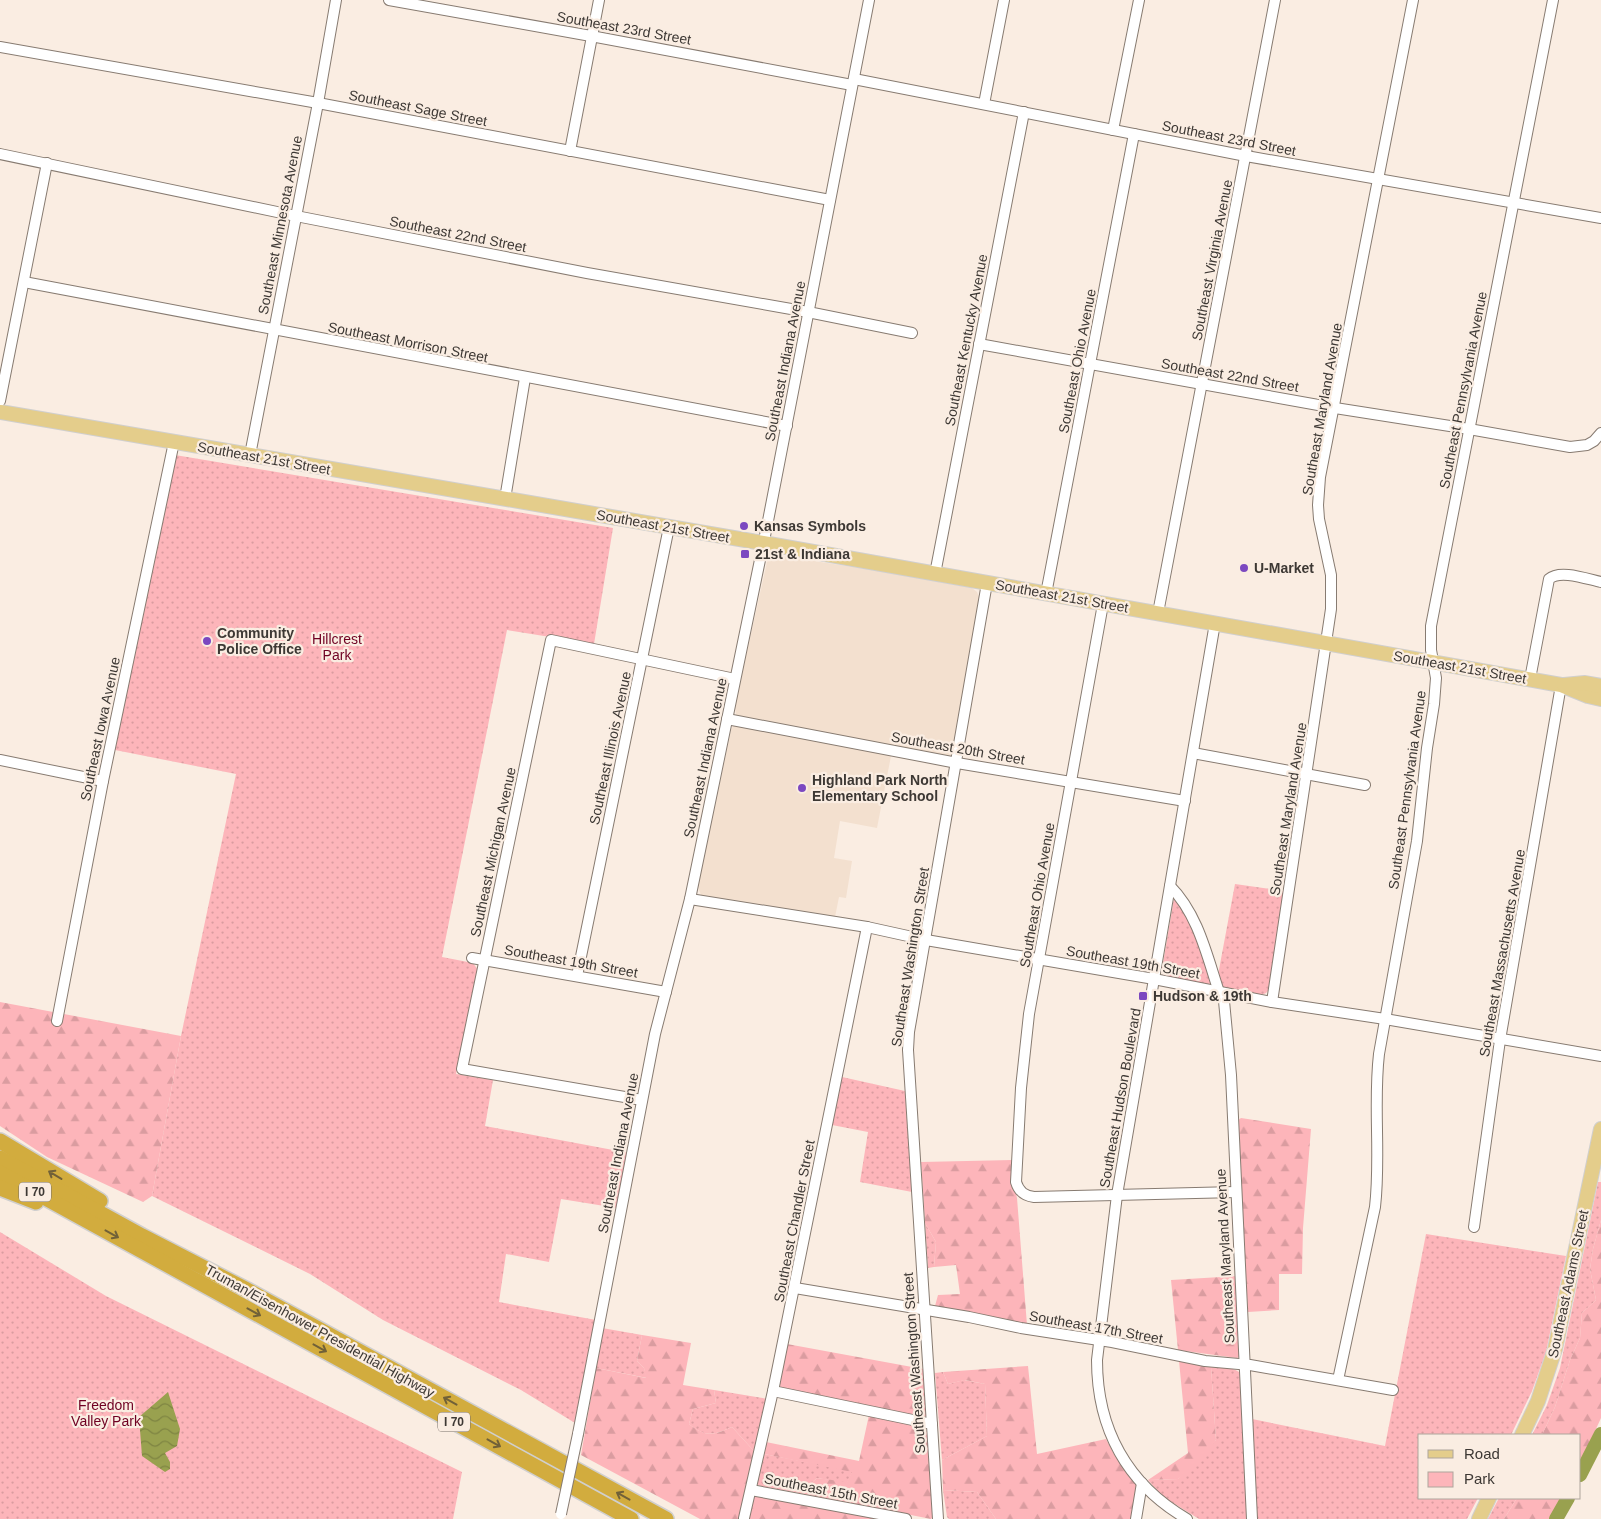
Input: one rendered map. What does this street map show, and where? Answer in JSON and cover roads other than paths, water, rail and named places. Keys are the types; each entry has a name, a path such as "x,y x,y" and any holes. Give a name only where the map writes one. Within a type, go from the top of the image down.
{"highway":[{"path":"0,1141 196,1257 246,1290"},
{"name":"Truman/Eisenhower Presidential Highway","path":"0,1158 666,1519"},
{"name":"Truman/Eisenhower Presidential Highway","path":"0,1173 631,1519"},
{"path":"0,1188 47,1207 69,1211"}],"main road":[{"name":"Southeast 21st Street","path":"0,412 763,543 1433,662 1561,685 1601,699"},
{"name":"Southeast 21st Street","path":"1561,685 1585,683 1601,686"},
{"name":"Southeast Adams Street","path":"1522,1434 1538,1401 1554,1349 1601,1130"},
{"path":"1479,1519 1489,1499"}],"street":[{"name":"Southeast Minnesota Avenue","path":"250,455 318,104 336,0"},
{"name":"Southeast 23rd Street","path":"390,0 984,104 1246,156 1601,218"},
{"path":"570,151 599,0"},
{"name":"Southeast Indiana Avenue","path":"561,1517 642,1100 666,992 690,899 763,543 869,0"},
{"path":"984,104 1004,0"},
{"path":"1113,130 1139,0"},
{"name":"Southeast Virginia Avenue","path":"1158,613 1275,0"},
{"name":"Southeast Maryland Avenue","path":"1272,1002 1327,644 1332,592 1331,575 1321,531 1318,505 1320,478 1413,0"},
{"name":"Southeast Pennsylvania Avenue","path":"1338,1380 1375,1207 1378,1178 1378,1064 1420,817 1427,748 1434,704 1436,678 1430,626 1553,0"},
{"name":"Southeast Sage Street","path":"0,47 318,104 830,200"},
{"name":"Southeast Kentucky Avenue","path":"935,574 1024,112"},
{"name":"Southeast Ohio Avenue","path":"1046,594 1134,134"},
{"name":"Southeast 22nd Street","path":"0,154 296,216 587,273 808,312 912,334"},
{"path":"0,401 47,163"},
{"name":"Southeast Morrison Street","path":"24,282 786,426"},
{"name":"Southeast 22nd Street","path":"978,344 1334,408 1470,429 1574,448 1587,446 1597,437"},
{"path":"505,499 525,378"},
{"name":"Southeast Iowa Avenue","path":"57,1021 103,781 174,442"},
{"name":"Southeast Illinois Avenue","path":"577,976 669,527"},
{"path":"1530,680 1548,579 1553,575 1560,574 1601,582"},
{"name":"Southeast Washington Street","path":"938,1519 908,1050 909,1032 957,763 986,583"},
{"name":"Southeast Ohio Avenue","path":"1102,604 1029,1014 1021,1088 1016,1182 1024,1194 1034,1197 1117,1195"},
{"name":"Southeast Hudson Boulevard","path":"1187,1519 1160,1501 1142,1483 1121,1457 1102,1410 1097,1377 1117,1195 1215,623"},
{"name":"Southeast Michigan Avenue","path":"642,659 551,640 462,1069 642,1100"},
{"path":"642,659 735,679"},
{"name":"Southeast Massachusetts Avenue","path":"1474,1227 1500,1040 1561,685"},
{"name":"Southeast 20th Street","path":"727,720 957,763 1185,801"},
{"path":"1193,753 1365,785"},
{"path":"0,760 103,781"},
{"name":"Southeast Maryland Avenue","path":"1170,886 1180,896 1193,918 1224,1001 1231,1075 1252,1519"},
{"name":"Southeast 19th Street","path":"690,899 867,927 926,940 1154,979 1272,1002 1385,1019 1601,1056"},
{"name":"Southeast Chandler Street","path":"744,1518 795,1288 867,927"},
{"name":"Southeast 19th Street","path":"472,958 666,992"},
{"path":"1117,1195 1236,1192"},
{"name":"Southeast 17th Street","path":"795,1288 1100,1340 1206,1361 1245,1364 1393,1390"},
{"path":"773,1391 932,1424"},
{"path":"1136,1519 1142,1483"},
{"name":"Southeast 15th Street","path":"751,1490 906,1519"}],"water":[{"path":"168,1392 180,1429 177,1446 165,1453 170,1462 170,1469 165,1472 142,1456 139,1417"}],"waterway":[{"path":"1581,1473 1601,1434"},
{"path":"1556,1519 1567,1499"}],"place":[{"name":"Kansas Symbols","path":"744,526"},
{"name":"21st & Indiana","path":"745,554"},
{"name":"U-Market","path":"1244,568"},
{"name":"Community Police Office","path":"207,641"},
{"name":"Highland Park North Elementary School","path":"802,788"},
{"name":"Hudson & 19th","path":"1143,996"}],"park label":[{"name":"Hillcrest Park","path":"337,648"},
{"name":"Freedom Valley Park","path":"106,1414"}]}
